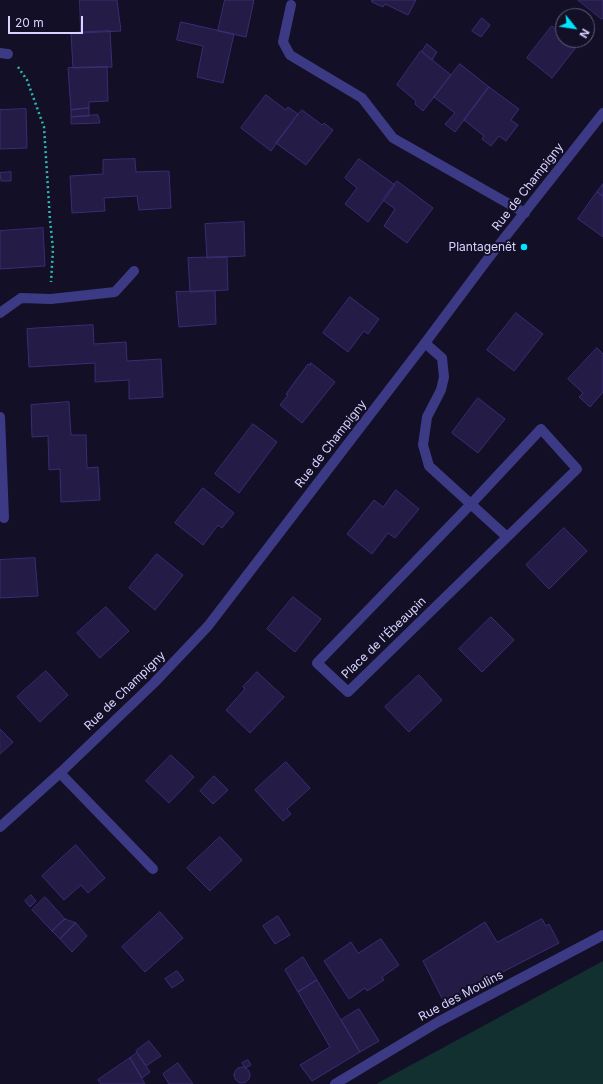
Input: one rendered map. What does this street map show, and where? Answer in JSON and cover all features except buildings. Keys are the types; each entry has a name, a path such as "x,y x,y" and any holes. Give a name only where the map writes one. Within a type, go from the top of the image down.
{"street":[{"path":"291,5 283,42 290,55 362,98 393,138 525,212"},
{"name":"Rue de Champigny","path":"0,827 60,773 154,683 208,626 525,212 603,113"},
{"path":"0,313 21,298 51,299 115,292 134,271"},
{"path":"426,343 442,358 444,377 440,390 427,417 423,445 429,466 507,537"},
{"path":"0,417 4,518"},
{"name":"Place de l'Ébeaupin","path":"542,429 577,469 348,692 317,663 471,504 542,429"},
{"path":"60,773 152,869"},
{"name":"Rue des Moulins","path":"335,1084 438,1022 603,935"}],"path":[{"path":"4,53 27,80 44,127 53,249 51,299"}],"green space":[{"path":"603,961 603,1084 376,1084"}],"place":[{"name":"Plantagenêt","path":"524,247"}]}
